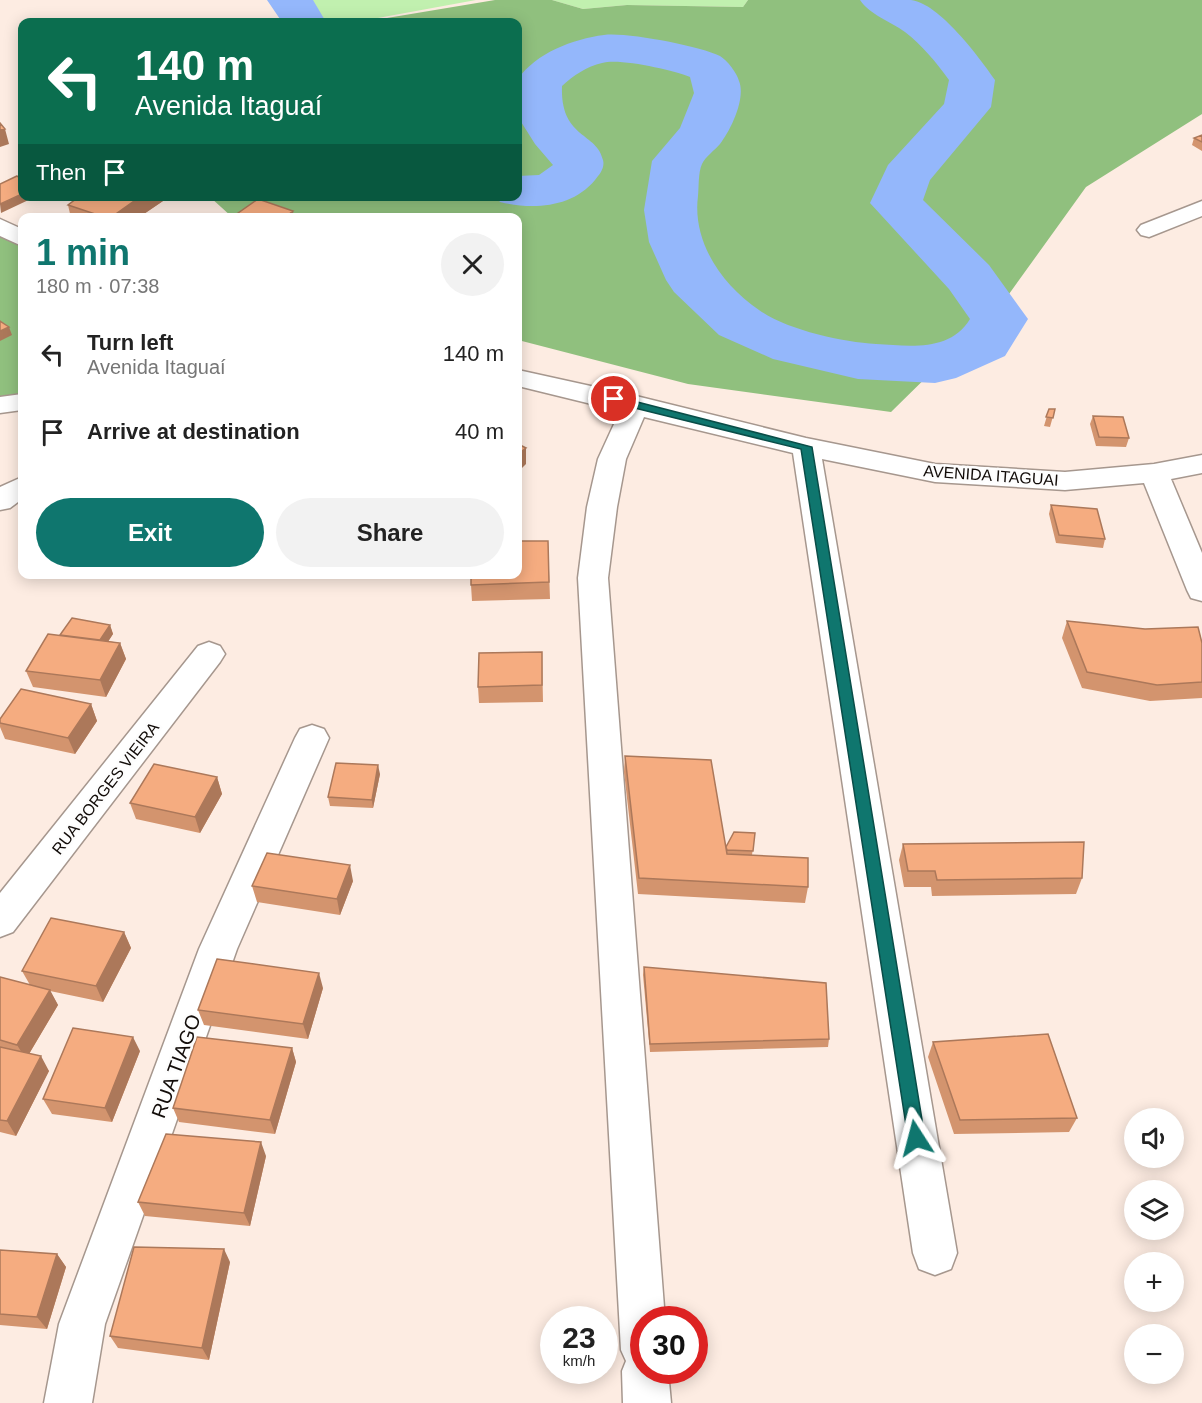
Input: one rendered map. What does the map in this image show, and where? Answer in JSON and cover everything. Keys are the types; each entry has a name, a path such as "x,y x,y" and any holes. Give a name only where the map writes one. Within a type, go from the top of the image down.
{"street":[{"path":"1149,230 1202,208"},
{"path":"0,226 18,237"},
{"name":"AVENIDA ITAGUAI","path":"522,379 636,404 807,447 935,473 1065,481 1154,472 1202,464"},
{"path":"0,405 18,403"},
{"path":"636,404 612,459 602,507 593,578 641,1306"},
{"path":"807,447 935,1253"},
{"path":"1154,472 1202,590"},
{"path":"0,501 18,489"},
{"name":"RUA BORGES VIEIRA","path":"0,921 209,654"},
{"name":"RUA TIAGO","path":"68,1403 82,1324 218,950 312,738"},
{"path":"646,1384 647,1403"}],"green space":[{"path":"278,0 476,0 378,18 289,18"},
{"path":"495,0 552,0 583,9 627,5 743,7 748,0 1202,0 1202,114 1086,187 1004,301 891,412 688,384 522,341 522,213 228,213 214,201 522,201 522,18 387,18"},
{"path":"552,0 748,0 743,7 627,5 583,9"},
{"path":"0,230 18,239 18,399 0,405"}],"building":[{"path":"1202,135 1202,142 1194,138"},
{"path":"17,176 18,196 0,204 0,184"},
{"path":"73,201 134,201 117,213 92,213 68,205"},
{"path":"255,201 264,201 293,211 290,213 238,213"},
{"path":"0,321 9,327 0,331"},
{"path":"1049,409 1055,409 1053,418 1046,417"},
{"path":"1093,416 1123,417 1129,438 1099,437"},
{"path":"1051,505 1097,509 1105,539 1059,535"},
{"path":"522,541 548,541 549,582 471,585 471,579 522,579"},
{"path":"72,618 110,625 100,640 60,635"},
{"path":"1067,621 1145,629 1198,627 1202,643 1202,682 1157,685 1087,672"},
{"path":"48,634 120,643 100,680 26,671"},
{"path":"542,652 542,685 478,687 479,653"},
{"path":"21,689 91,704 68,738 0,723 0,719"},
{"path":"625,756 711,760 727,854 808,858 808,887 639,878"},
{"path":"336,763 378,765 372,800 328,797"},
{"path":"154,764 217,777 195,817 130,803"},
{"path":"734,832 755,833 753,851 727,850 726,847"},
{"path":"1084,842 1082,878 937,880 935,871 908,871 903,844"},
{"path":"267,853 350,865 337,899 252,886"},
{"path":"51,918 124,932 96,986 22,971"},
{"path":"217,959 319,973 303,1024 198,1010"},
{"path":"644,967 826,983 829,1039 650,1044"},
{"path":"0,977 50,990 17,1045 0,1040"},
{"path":"73,1028 133,1037 105,1108 43,1099"},
{"path":"1048,1034 1077,1118 960,1120 933,1042"},
{"path":"197,1037 292,1048 270,1120 173,1108"},
{"path":"0,1047 41,1056 7,1121 0,1120"},
{"path":"166,1134 261,1142 244,1213 138,1202"},
{"path":"134,1247 224,1249 202,1348 110,1336"},
{"path":"0,1250 57,1254 37,1317 0,1314"}],"waterway":[{"path":"288,0 300,11 303,18"},
{"path":"522,191 552,188 565,181 578,168 578,158 546,126 539,107 539,82 558,66 582,54 606,48 680,57 706,67 716,80 718,93 703,133 677,161 670,210 676,242 694,280 739,323 794,347 858,361 935,365 984,344 999,319 969,277 896,203 906,176 967,107 972,80 932,32 911,16 881,0"}],"route":[{"path":"614,399 807,447 916,1138"}]}
